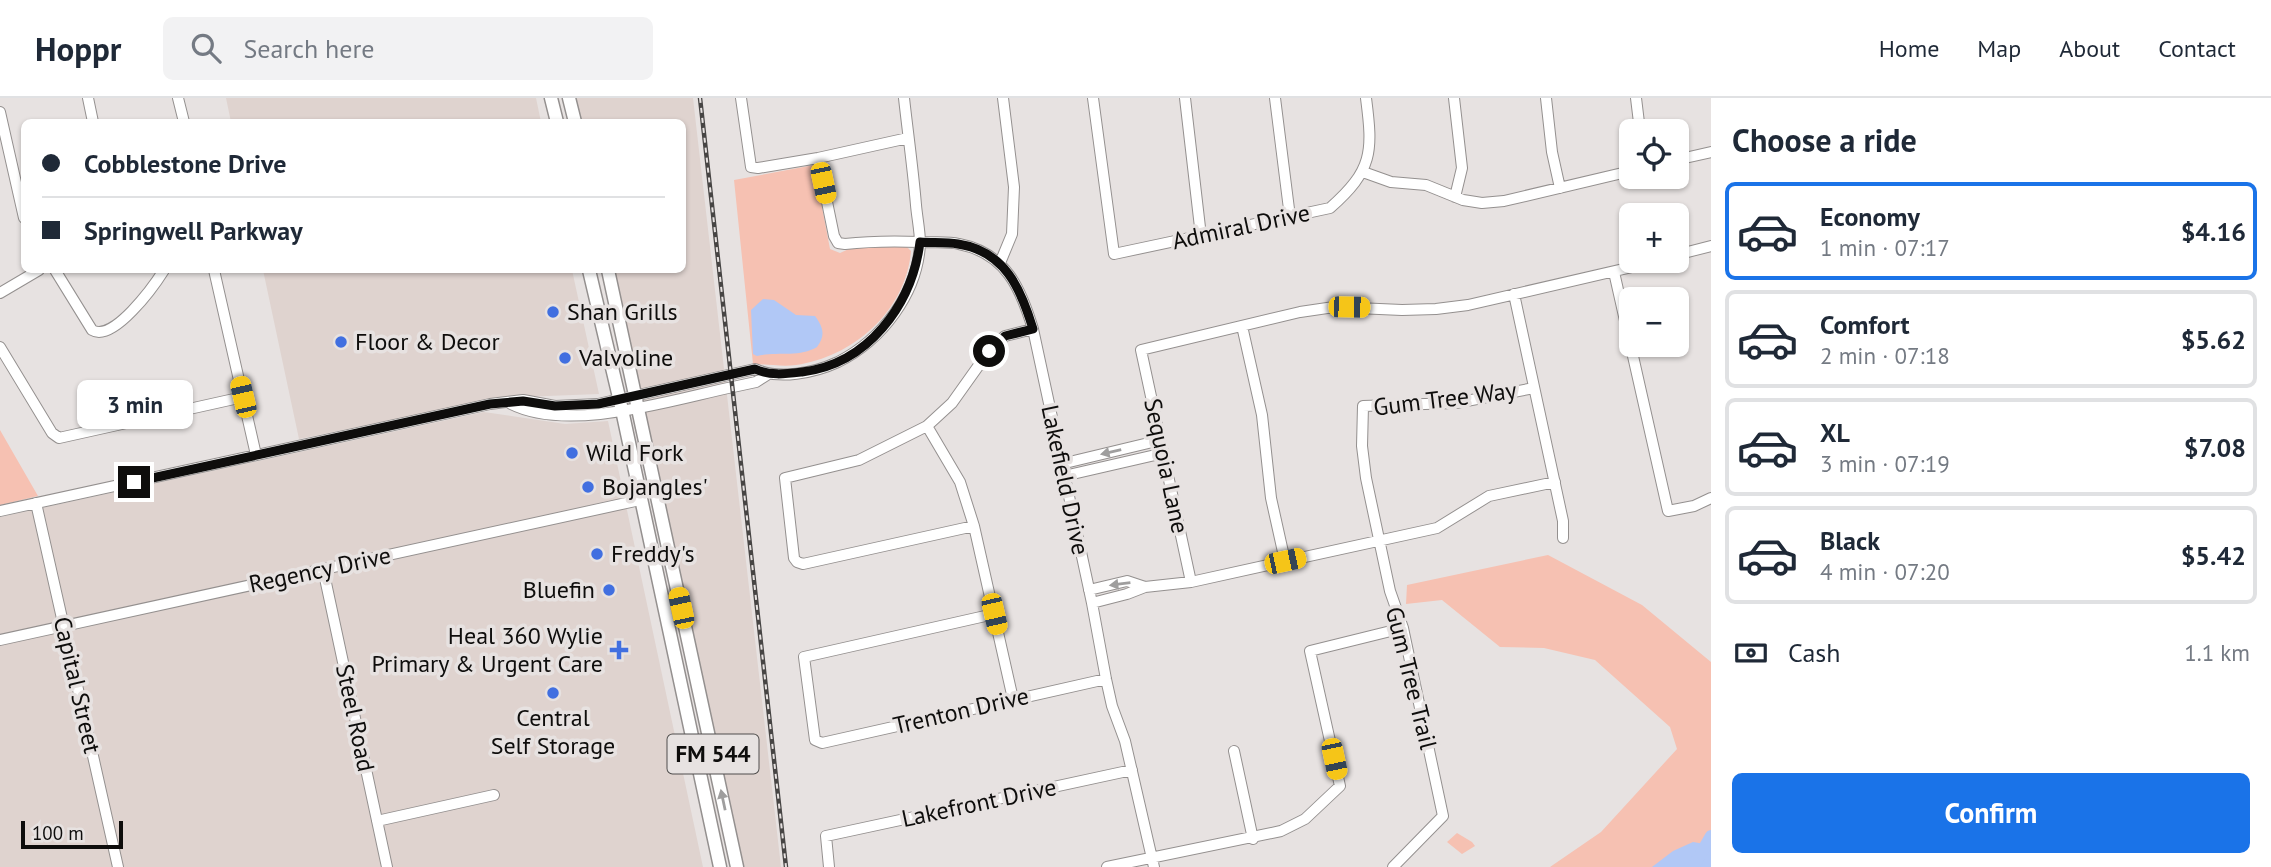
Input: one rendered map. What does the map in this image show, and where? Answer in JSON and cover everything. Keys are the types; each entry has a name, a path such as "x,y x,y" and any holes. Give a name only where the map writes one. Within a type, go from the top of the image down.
{"main road":[{"path":"551,98 556,119"},
{"path":"569,98 574,119"},
{"name":"FM 544","path":"590,273 621,404 720,867"},
{"name":"FM 544","path":"609,273 737,867"},
{"path":"659,590 677,586"},
{"path":"687,716 692,716 696,722 707,758 716,770"}],"street":[{"path":"88,98 92,119"},
{"path":"178,98 183,119"},
{"path":"741,98 751,167 818,158 908,138"},
{"path":"0,511 490,404 510,403 531,411 570,416 636,401 715,391 756,382 767,375 799,373 821,368 846,358 874,337 902,301 915,268 920,242 904,98"},
{"path":"1000,263 1012,234 1014,187 1003,98"},
{"name":"Admiral Drive","path":"1093,98 1114,254 1330,208 1350,190 1363,172 1371,143 1366,98"},
{"path":"1185,98 1201,236"},
{"path":"1275,98 1290,217"},
{"path":"1454,98 1462,168 1455,197"},
{"path":"1546,98 1552,152 1560,188"},
{"path":"1636,98 1639,119"},
{"path":"0,112 21,205"},
{"path":"1689,157 1711,152"},
{"name":"Lakefield Drive","path":"818,158 833,232 838,243 870,241 960,244 982,252 1000,263 1014,279 1024,300 1033,329 1089,590 1105,679 1132,770 1153,862"},
{"path":"1363,172 1391,181 1426,185 1455,197 1482,203 1504,201 1619,174"},
{"path":"1689,252 1711,246"},
{"path":"1285,561 1271,498 1262,415 1242,326 1334,307 1436,309 1468,305 1619,271"},
{"path":"1614,272 1668,511 1693,506 1711,498"},
{"path":"0,293 34,273"},
{"path":"57,273 92,330 98,333 106,332 135,307 162,273"},
{"path":"215,273 256,455"},
{"path":"1514,295 1563,521 1563,538"},
{"name":"Sequoia Lane","path":"1191,582 1141,350 1242,326"},
{"path":"974,526 803,564 794,558 785,478 859,460 927,426 952,403 989,351 1005,336 1033,329"},
{"path":"0,348 56,437 62,438 243,397"},
{"path":"636,401 711,378 755,369 767,375"},
{"path":"711,378 715,391"},
{"name":"Gum Tree Way","path":"1380,540 1366,478 1362,446 1363,406 1456,402 1534,388"},
{"path":"927,426 960,482 974,526 1013,699"},
{"path":"1061,464 1161,440"},
{"path":"1064,476 1164,453"},
{"path":"1091,603 1145,587 1191,582 1437,528 1489,496 1555,482"},
{"name":"Regency Drive","path":"0,640 640,500"},
{"name":"Capital Street","path":"36,503 118,867"},
{"name":"Gum Tree Trail","path":"1380,540 1390,591 1404,628 1443,816 1393,867"},
{"name":"Steel Road","path":"323,569 387,867"},
{"path":"1089,590 1127,581 1145,587"},
{"name":"Trenton Drive","path":"994,614 804,657 815,740 822,743 1105,679"},
{"path":"1107,867 1153,862 1253,839 1281,831 1305,819 1340,786 1310,651 1404,628"},
{"path":"1234,751 1253,839"},
{"name":"Lakefront Drive","path":"830,867 826,836 1132,770"},
{"path":"377,821 494,795"}],"shaded area":[{"path":"226,98 536,98 540,119 230,119"},
{"path":"575,98 693,98 781,867 742,867 613,273 686,273 686,119 579,119"},
{"path":"814,165 830,249 840,253 851,248 872,245 907,247 911,251 907,273 899,293 887,311 873,328 856,341 817,360 796,365 753,364 734,180"},
{"path":"264,273 573,273 599,394 498,398 299,439"},
{"path":"484,412 565,424 608,421 703,867 0,867 0,517"},
{"path":"0,430 38,496 0,505"},
{"path":"1548,555 1642,605 1711,662 1711,867 1550,867 1601,832 1677,749 1670,727 1595,660 1544,648 1500,647 1442,600 1406,604 1407,585"},
{"path":"1457,833 1475,846 1462,854 1447,842"}],"water":[{"path":"763,299 774,300 796,315 815,316 822,331 822,339 817,347 795,353 753,354 751,310"},
{"path":"1693,842 1711,845 1711,867 1652,867 1673,851"}],"waterway":[{"path":"1693,867 1711,836"}],"railway":[{"path":"700,98 786,867"}],"place":[{"name":"Shan Grills","path":"553,312"},
{"name":"Floor & Decor","path":"341,342"},
{"name":"Valvoline","path":"565,358"},
{"name":"Wild Fork","path":"572,453"},
{"name":"Bojangles'","path":"588,487"},
{"name":"Freddy's","path":"597,554"},
{"name":"Bluefin","path":"609,590"},
{"name":"Heal 360 Wylie Primary & Urgent Care","path":"619,650"},
{"name":"Central Self Storage","path":"553,693"}],"route":[{"path":"134,482 490,404 523,401 555,406 598,404 755,369 767,375 807,372 821,368 846,358 860,348 892,317 911,282 920,242 960,244 982,252 1000,263 1014,279 1033,329 1005,336 989,351"}]}
